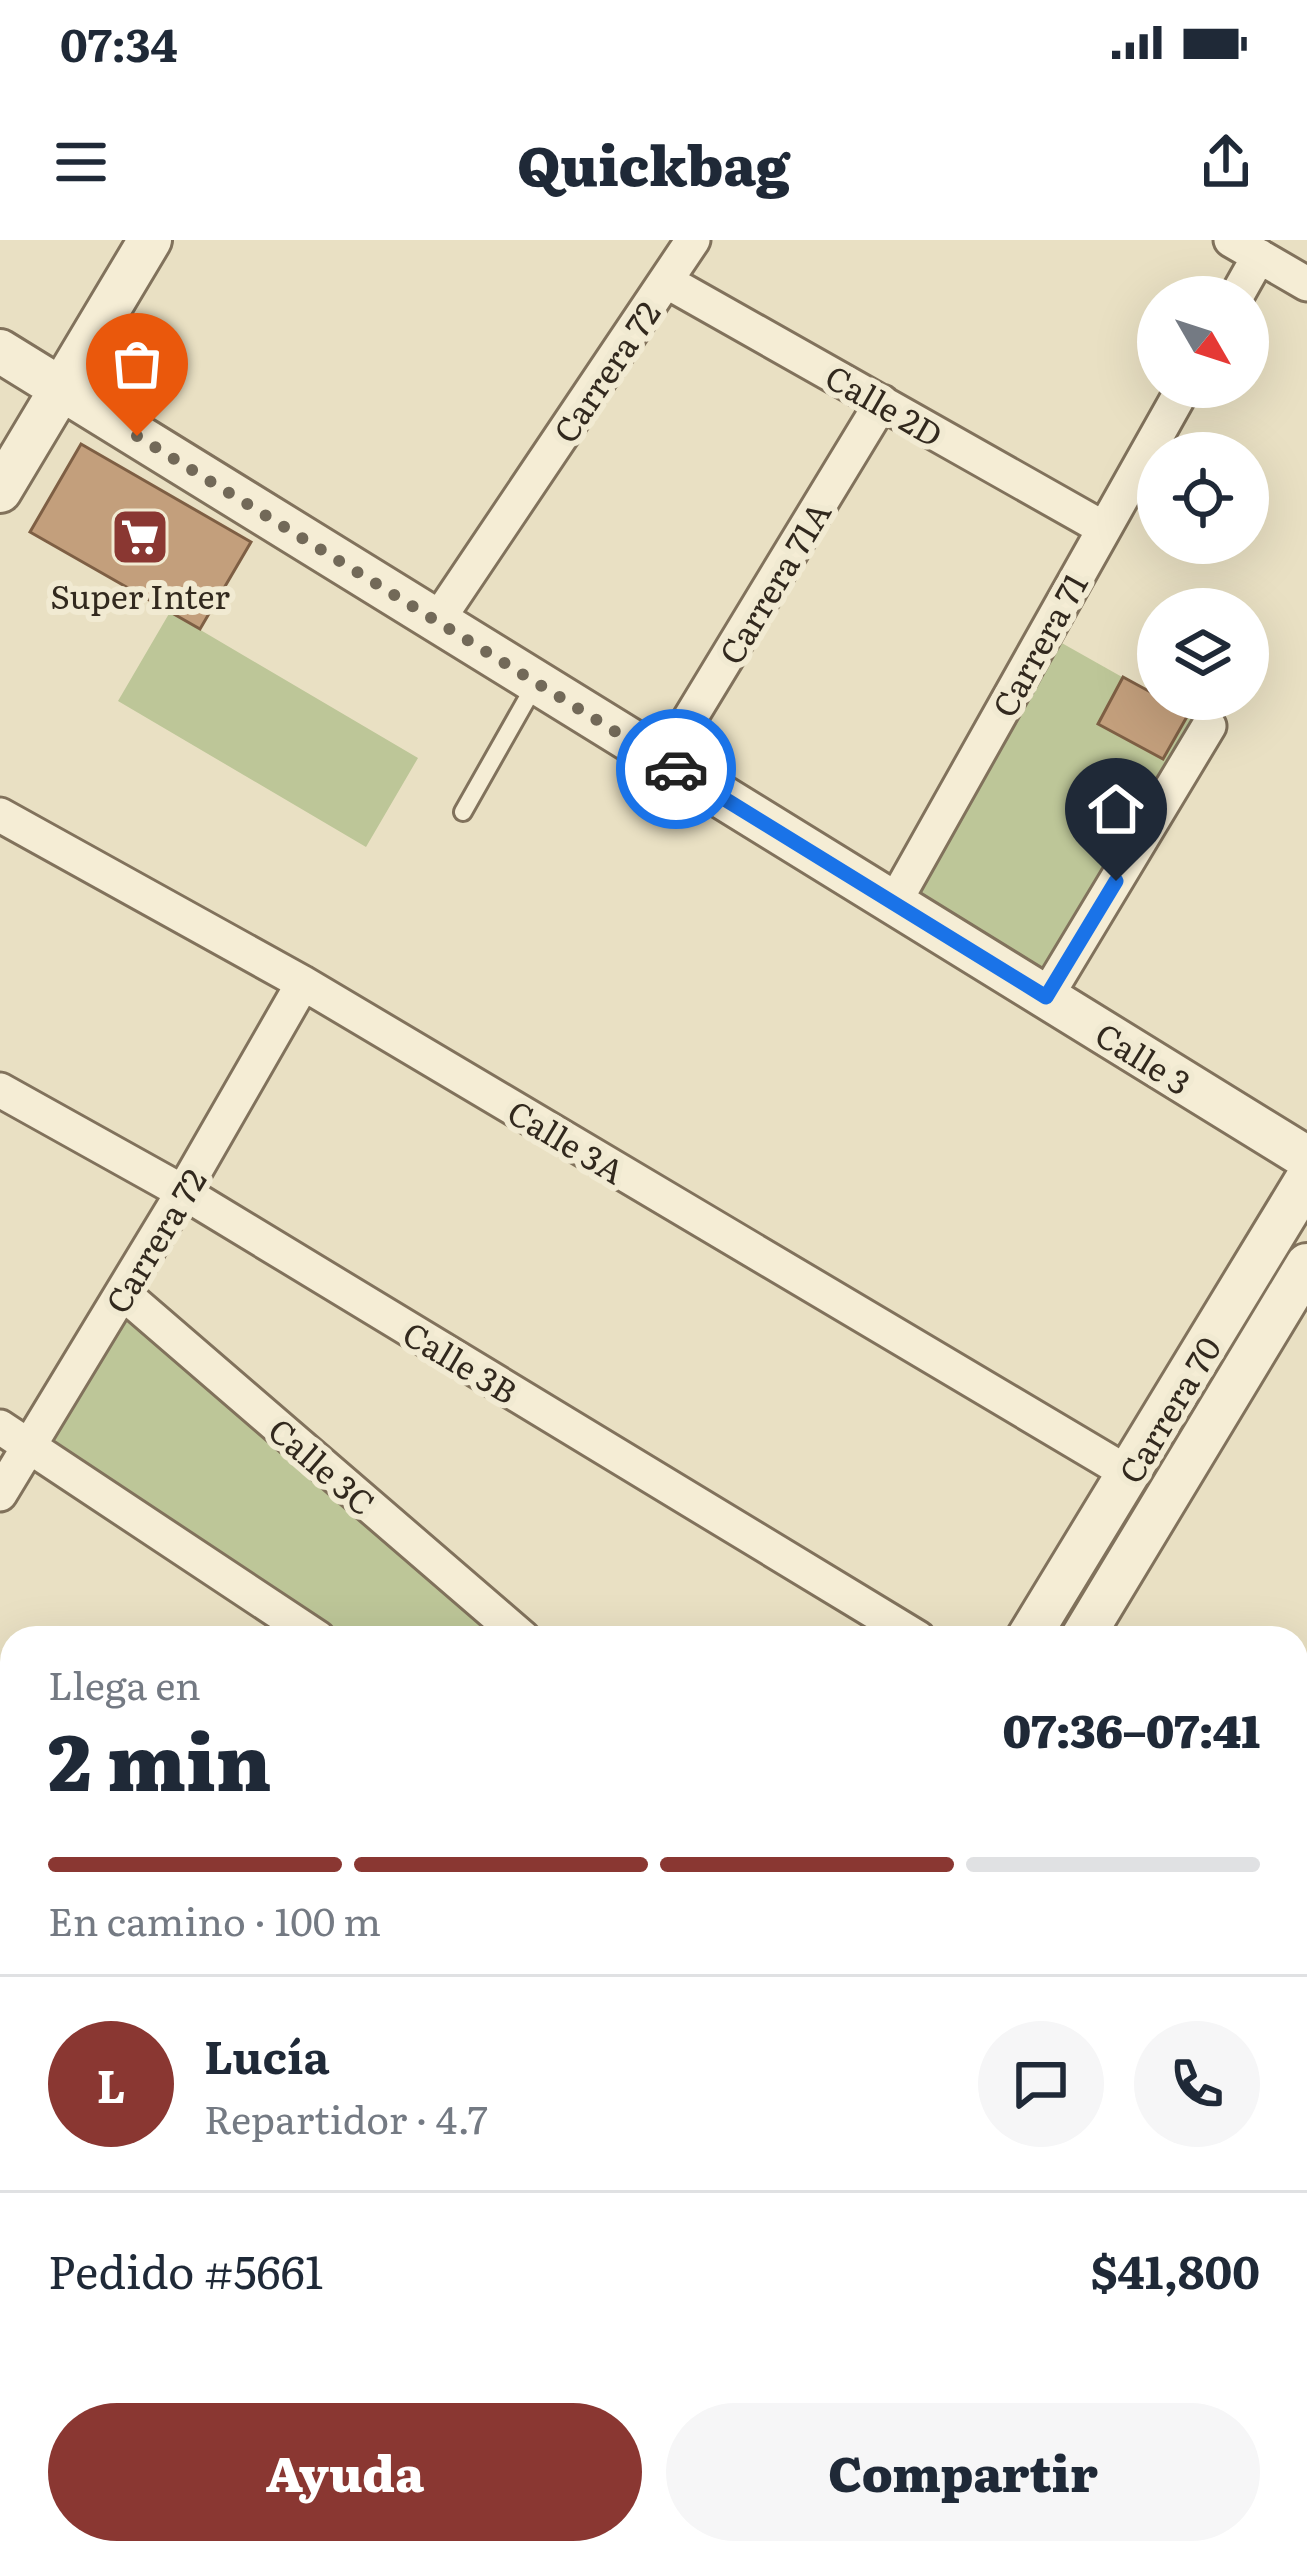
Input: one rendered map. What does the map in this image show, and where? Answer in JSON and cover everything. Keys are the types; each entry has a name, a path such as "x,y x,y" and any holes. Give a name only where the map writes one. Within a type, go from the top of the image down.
{"street":[{"path":"0,491 151,240"},
{"name":"Carrera 72","path":"437,621 693,240"},
{"path":"1245,248 1307,284"},
{"name":"Calle 2D","path":"666,281 1103,528"},
{"name":"Calle 3","path":"0,351 1307,1158"},
{"name":"Carrera 71A","path":"664,761 882,402"},
{"name":"Carrera 71","path":"893,903 1172,408"},
{"path":"1046,997 1209,726"},
{"name":"Calle 3A","path":"0,815 303,983 1128,1473"},
{"name":"Carrera 72","path":"0,1494 303,983"},
{"name":"Calle 3B","path":"0,1090 183,1192 898,1626"},
{"name":"Carrera 70","path":"1035,1626 1307,1179"},
{"name":"Carrera 70","path":"1089,1626 1307,1265"},
{"name":"Calle 3C","path":"123,1293 509,1626"},
{"path":"0,1427 300,1626"}],"lane":[{"path":"463,812 536,682"}],"green space":[{"path":"170,612 418,758 366,847 118,701"},
{"path":"1044,633 1137,685 1137,720 1198,720 1209,726 1046,997 894,903"},
{"path":"123,1293 509,1626 300,1626 30,1446"}],"building":[{"name":"Super Inter","path":"81,444 251,542 200,629 30,532"},
{"path":"1123,677 1137,685 1137,720 1185,720 1163,759 1098,724"}],"way so far":[{"path":"137,436 676,769"}],"place":[{"name":"Super Inter","path":"140,537"}],"route":[{"path":"676,769 1046,997 1116,881"}]}
